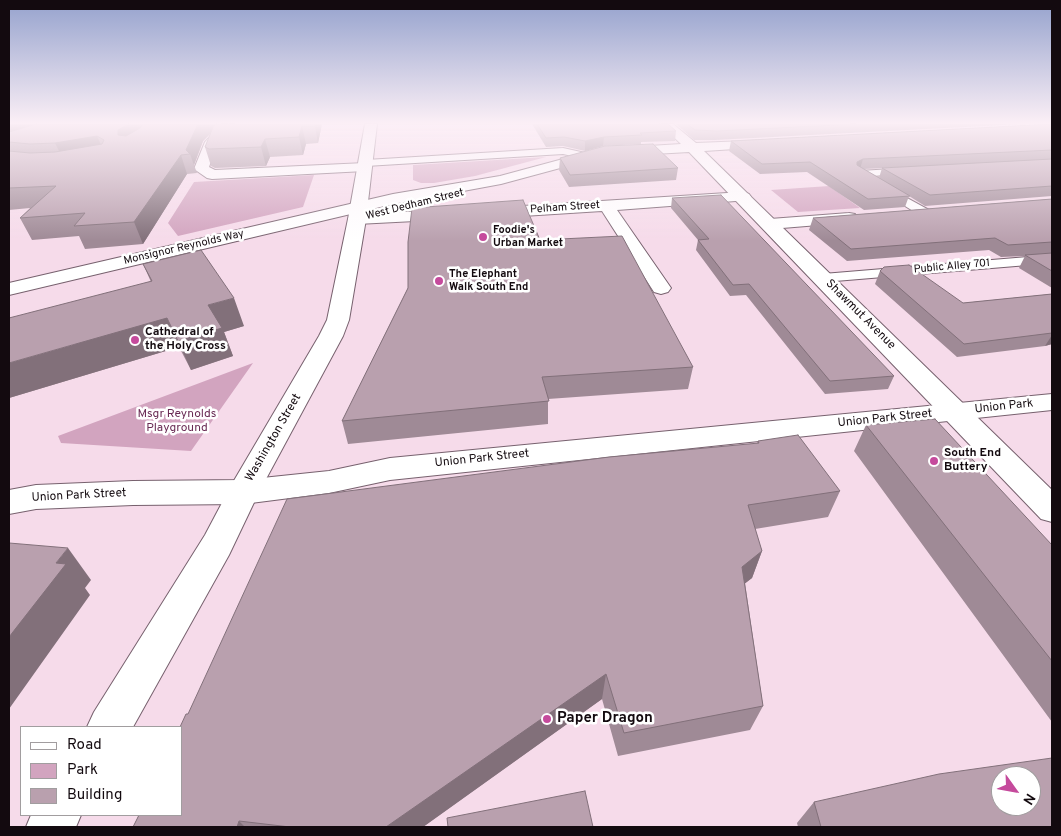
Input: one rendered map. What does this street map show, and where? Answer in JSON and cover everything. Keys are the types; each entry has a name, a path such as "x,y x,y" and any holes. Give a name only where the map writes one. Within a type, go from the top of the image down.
{"main road":[{"path":"203,163 201,169 212,175 366,165"},
{"name":"West Dedham Street","path":"358,213 456,196 501,180 561,163"},
{"name":"Shawmut Avenue","path":"709,163 1052,510"},
{"name":"Washington Street","path":"110,726 217,545 243,492 331,336 338,320 366,165"},
{"name":"Pelham Street","path":"358,213 466,214 743,197"},
{"path":"606,205 661,288"},
{"path":"897,214 944,211"},
{"name":"Monsignor Reynolds Way","path":"9,289 358,213"},
{"name":"Monsignor Reynolds Way","path":"9,304 358,213"},
{"path":"770,224 870,216"},
{"name":"Union Park","path":"955,412 1052,402"},
{"name":"Union Park Street","path":"9,502 36,497 243,492 329,482 390,468 955,412"},
{"path":"50,827 56,816"}],"lane":[{"path":"366,165 394,163"},
{"path":"918,171 860,174 925,213"},
{"name":"Public Alley 701","path":"823,278 1052,259"}],"green space":[{"path":"524,163 475,176 434,183 421,183 413,180 413,165"},
{"path":"314,175 303,207 178,236 168,223 194,182"},
{"path":"829,186 860,208 798,212 771,190"},
{"name":"Msgr Reynolds Playground","path":"253,363 191,451 61,443 58,436"}],"building":[{"path":"9,163 175,163 134,222 74,226 85,213 20,218 56,186 9,188"},
{"path":"563,163 673,163 678,168 570,175"},
{"path":"812,163 857,163 857,165 910,196 868,199"},
{"path":"976,163 1052,163 1052,186 930,195 882,168"},
{"path":"721,195 894,376 830,381 749,284 733,285 698,240 709,239 672,198"},
{"path":"1052,199 1052,242 1008,245 995,238 851,249 813,218"},
{"path":"523,200 540,240 622,236 693,367 542,377 549,401 342,421 408,288 408,242 412,208"},
{"path":"201,250 234,298 208,305 222,328 178,341 167,318 9,363 9,318 152,281 143,264"},
{"path":"1052,253 1052,271 1025,255"},
{"path":"909,265 963,303 1052,294 1052,333 964,344 880,271 884,267"},
{"path":"935,419 1052,545 1052,661 866,425"},
{"path":"798,435 840,491 748,505 762,551 742,567 763,706 624,733 606,674 386,827 290,827 239,821 237,827 133,827 138,816 182,816 182,726 180,726 186,714 188,714 287,499 609,457 759,443 758,441"},
{"path":"9,543 68,548 56,563 66,564 9,637"},
{"path":"1052,758 1052,827 821,827 814,802 939,774 991,767 991,816 1041,816 1041,766 996,766"},
{"path":"585,791 593,827 448,827 447,818"}],"place":[{"name":"Foodie's Urban Market","path":"483,237"},
{"name":"The Elephant Walk South End","path":"439,281"},
{"name":"Cathedral of the Holy Cross","path":"135,340"},
{"name":"South End Buttery","path":"934,461"},
{"name":"Paper Dragon","path":"547,719"}]}
